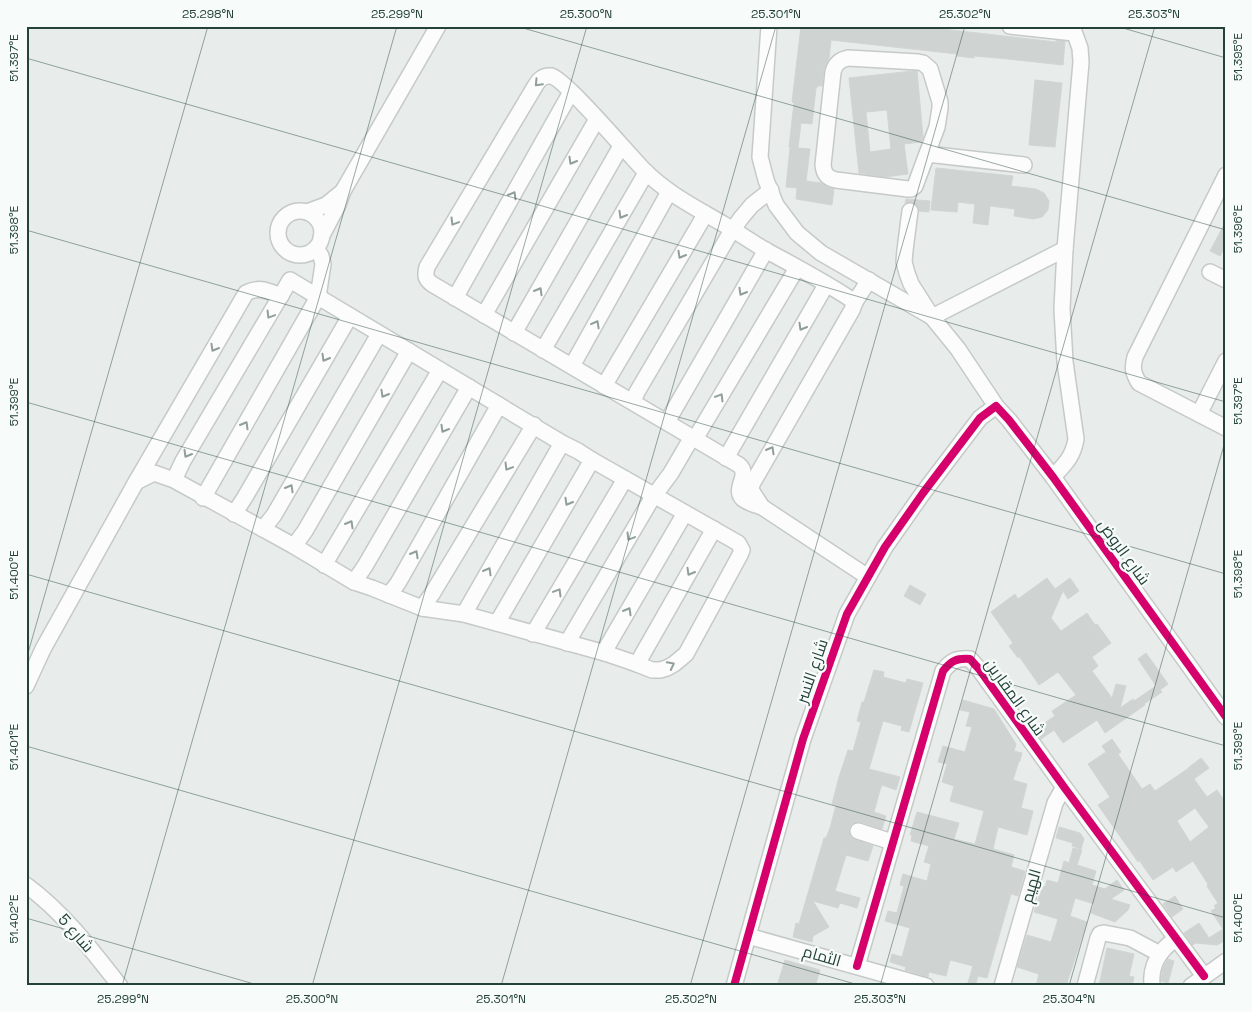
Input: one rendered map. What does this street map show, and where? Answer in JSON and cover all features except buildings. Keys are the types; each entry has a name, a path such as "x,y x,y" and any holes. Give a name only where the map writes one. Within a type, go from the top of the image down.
{"street":[{"path":"301,287 313,278 315,271 312,262 314,246 322,230 317,219 307,212 301,211 289,214 280,223 278,229 280,241 287,251 299,255 314,246 438,26"},
{"path":"768,26 760,157 766,180 776,205 797,233 822,253 932,317"},
{"path":"1010,26 1073,29 1080,48 1081,62 1065,249 1062,309 1067,385 1076,439 1074,450 1054,477"},
{"path":"912,199 908,189 831,179 823,171 833,72 838,62 848,58 918,62 927,66 932,74 940,102 939,121 912,199 904,250 904,262 906,274 911,284 932,317"},
{"path":"756,475 432,284 426,279 427,267 539,80 547,76 555,77 571,92 646,173 669,192 855,302"},
{"path":"455,298 571,92"},
{"path":"484,315 597,119"},
{"path":"514,333 621,146"},
{"path":"927,154 1024,165"},
{"path":"543,350 646,173"},
{"path":"1226,174 1135,357 1133,367 1134,376 1140,383 1226,428"},
{"path":"633,402 733,229 752,205 771,190"},
{"path":"307,212 326,205 344,191"},
{"path":"572,366 669,192"},
{"path":"604,386 702,220 704,213"},
{"path":"203,498 318,297 323,264 314,246"},
{"path":"932,317 1065,249"},
{"path":"667,422 766,250"},
{"path":"566,643 654,495 668,479 695,439 797,268"},
{"path":"1210,272 1226,280"},
{"path":"136,482 154,473 174,480 203,498 294,546 354,582 422,608 464,614 604,653 652,670 660,670 674,664 686,654 742,550 738,543 592,460 290,280 183,461 174,480"},
{"path":"762,507 751,490 756,475 869,280"},
{"path":"726,458 826,285"},
{"path":"26,686 43,649 136,482 246,293 253,289 265,290 281,296"},
{"path":"234,514 350,316"},
{"name":"شارع الروض","path":"932,317 958,349 996,406 1054,477 1226,717"},
{"path":"263,529 274,515 379,334"},
{"path":"294,546 305,532 409,351"},
{"path":"1199,414 1226,361"},
{"path":"324,565 440,370"},
{"path":"354,582 468,387"},
{"path":"390,595 499,405"},
{"name":"شارع النسر","path":"734,986 803,739 847,614 885,547 923,492 980,418 996,406"},
{"path":"422,608 534,425"},
{"path":"670,504 672,486 695,439"},
{"path":"464,614 562,442"},
{"path":"497,623 592,460"},
{"path":"742,468 744,472 739,491 743,499 762,507 868,577"},
{"path":"533,634 625,479"},
{"path":"604,653 685,513"},
{"path":"637,664 714,529"},
{"name":"شارع المقارين","path":"857,966 943,671 950,662 961,658 970,659 979,669 1204,976"},
{"name":"الهيم","path":"1002,986 1055,803 1064,787"},
{"path":"858,831 892,842"},
{"name":"شارع 5","path":"26,885 42,896 69,923 120,986"},
{"path":"1085,986 1100,934 1104,933 1130,938 1160,954"},
{"name":"الثمام","path":"748,936 926,986"},
{"path":"1152,986 1153,967 1164,948 1176,939"},
{"path":"1191,986 1226,961"}],"cycle path":[{"path":"734,986 803,739 847,614 885,547 923,493 980,418 996,406 1053,477 1226,717"},
{"path":"857,966 943,671 954,661 970,659 1204,976"}]}
